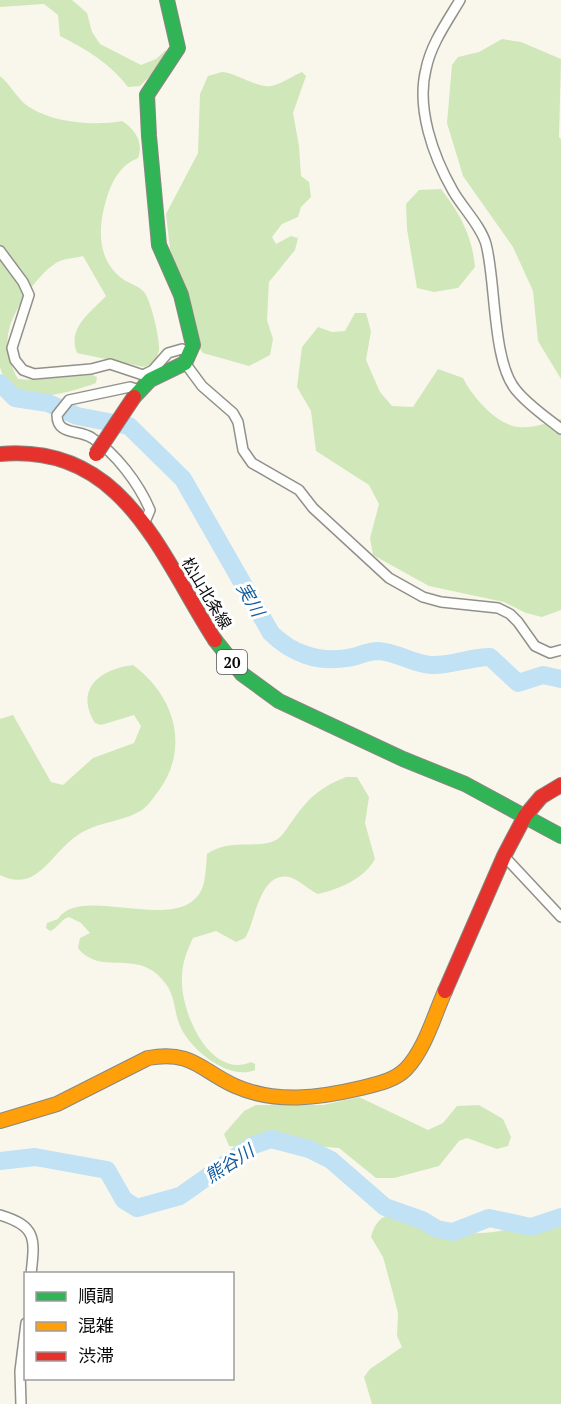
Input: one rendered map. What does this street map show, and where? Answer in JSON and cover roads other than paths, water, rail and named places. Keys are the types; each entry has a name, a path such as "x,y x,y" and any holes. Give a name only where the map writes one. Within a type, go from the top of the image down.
{"street":[{"path":"85,469 136,393 159,374 187,358 193,345 181,295 159,245 149,136 147,95 178,48 167,0"},
{"path":"460,0 437,39 426,68 422,99 432,144 452,189 486,242 493,308 508,377 521,396 561,429"},
{"path":"0,251 23,282 29,295 12,348 15,360 23,369 34,374 91,369 110,364 143,375 153,370 168,353 182,349 202,386 233,413 238,422 243,450 252,463 299,490 313,508 389,578 423,597 441,602 498,608 510,614 518,622 535,646 550,653 561,650"},
{"path":"136,393 130,387 80,396 63,404 57,415 59,426 91,437 128,474 150,510 145,522"},
{"name":"松山北条線","path":"0,454 50,457 85,469 109,484 145,522 217,642 243,675 257,687 281,702 465,784 561,836"},
{"path":"0,1121 29,1116 148,1058 164,1053 186,1056 229,1083 246,1090 285,1099 308,1099 397,1079 416,1056 504,856 525,816 541,797 561,785"},
{"path":"504,856 561,917"},
{"path":"0,1215 19,1221 28,1228 34,1241 31,1272"},
{"path":"21,1404 20,1371 24,1339"}],"waterway":[{"name":"実川","path":"0,383 15,398 48,403 77,416 129,426 183,479 271,633 296,651 315,658 326,659 351,657 378,651 431,665 490,657 518,683 543,675 561,679"},
{"name":"熊谷川","path":"0,1161 35,1157 107,1170 124,1200 137,1208 180,1196 251,1146 271,1139 309,1149 331,1160 385,1207 422,1220 437,1229 453,1232 489,1218 531,1227 561,1217"}]}
